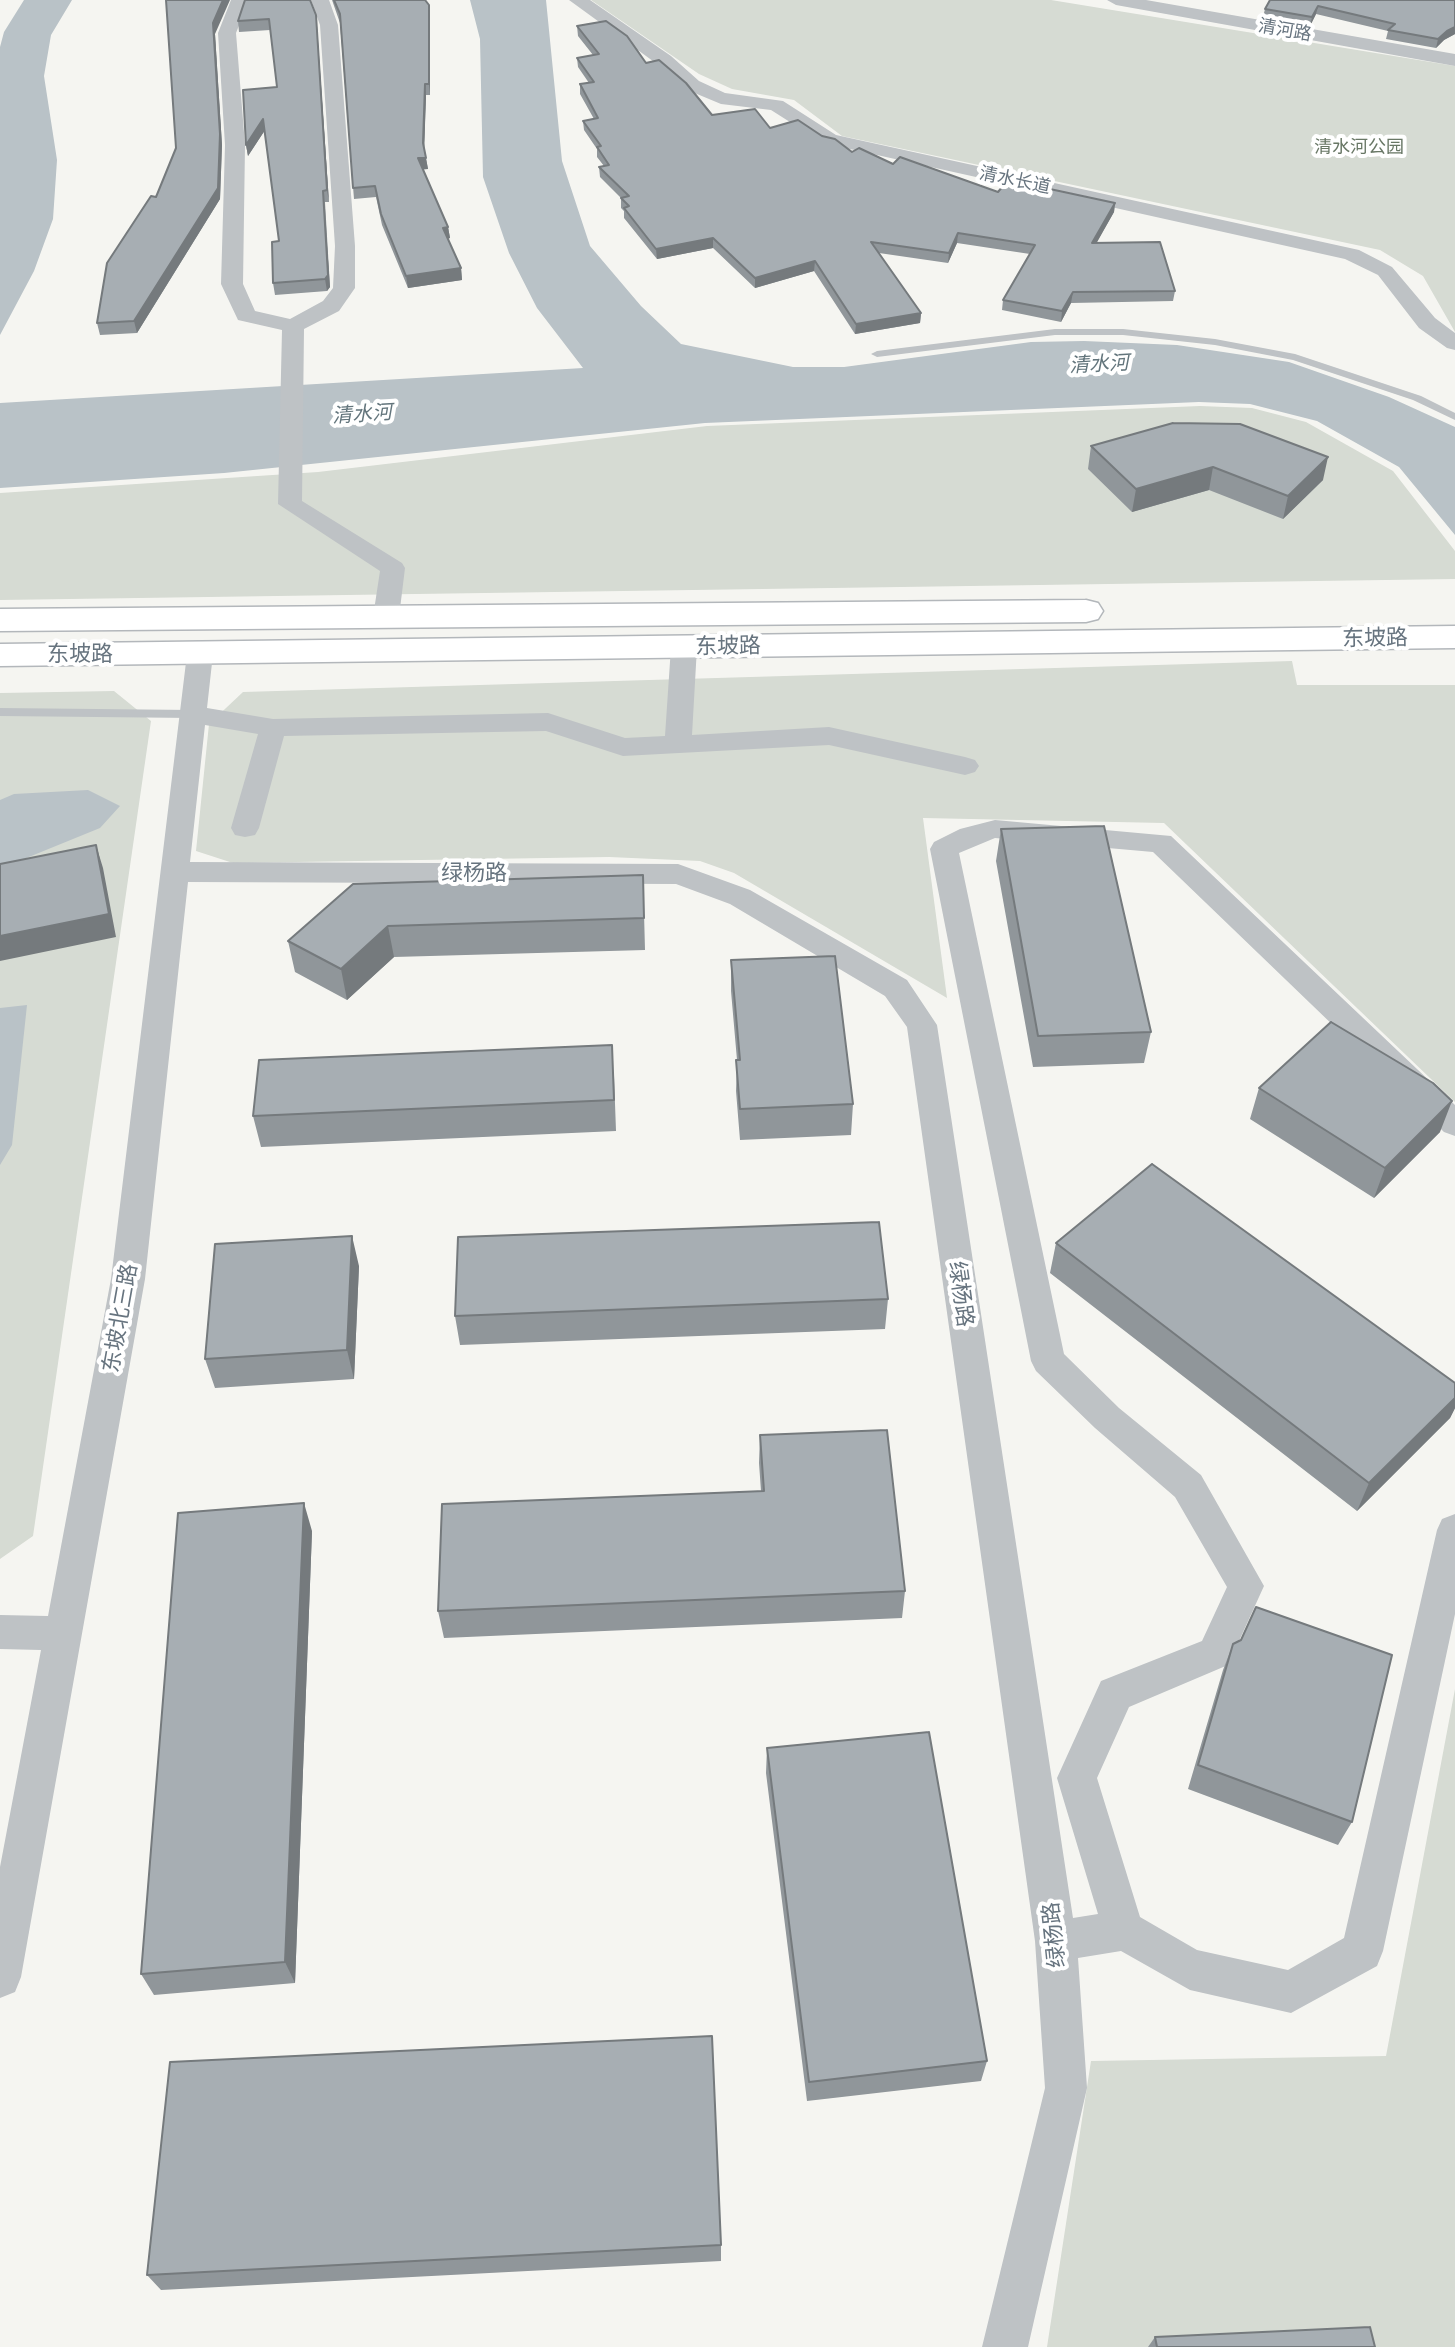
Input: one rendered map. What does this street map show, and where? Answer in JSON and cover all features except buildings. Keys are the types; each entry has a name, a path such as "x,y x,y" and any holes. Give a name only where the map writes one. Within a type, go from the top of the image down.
{"main road":[{"name":"东坡路","path":"1,660 684,647 1409,623 1455,607"},
{"name":"东坡路","path":"0,620 386,617 1409,623 1455,637"}],"street":[{"path":"240,0 227,33 235,145 232,284 246,315 293,326 331,306 344,288 345,246 329,25 320,0"},
{"name":"清水长道","path":"578,0 664,60 692,85 721,98 776,105 830,139 1352,254 1385,271 1427,323 1455,343"},
{"name":"清河路","path":"1116,0 1171,5 1455,60"},
{"path":"293,326 290,504 393,568 386,617"},
{"path":"678,744 684,647"},
{"name":"东坡北三路","path":"0,1977 128,1279 200,654"},
{"path":"193,714 273,728 548,722 623,747 829,736 965,766"},
{"path":"245,828 273,728"},
{"path":"1124,1930 1077,1778 1115,1694 1215,1653 1246,1586 1188,1486 1107,1418 1048,1361 944,849 970,836 995,829 1161,843 1455,1124"},
{"name":"绿杨路","path":"175,872 678,874 740,897 896,988 922,1025 1056,1941 1066,2088 1005,2347"},
{"path":"1056,1941 1124,1930 1190,1969 1291,1992 1362,1951 1455,1530"},
{"path":"0,1632 61,1633"}],"lane":[{"path":"877,354 1055,332 1215,342 1295,357 1417,398 1455,417"},
{"path":"0,712 193,714"}],"green space":[{"name":"清水河公园","path":"591,0 1051,0 1455,66 1455,332 1423,276 1380,250 842,136 794,100 732,89 699,74"},
{"path":"1200,406 1252,408 1306,422 1393,471 1455,551 1455,579 0,600 0,493 318,472 707,426"},
{"path":"1292,661 1297,685 1455,685 1455,1102 1164,823 923,818 947,998 734,873 700,861 609,857 233,863 196,851 209,724 243,692"},
{"path":"114,691 151,721 33,1536 0,1559 0,693"},
{"path":"1455,1689 1455,2347 1047,2347 1091,2061 1386,2056"}],"water":[{"path":"24,0 72,0 51,35 44,76 57,160 53,219 34,271 0,335 0,47 4,32"},
{"name":"清水河","path":"470,0 546,0 562,161 590,246 641,306 681,344 793,367 844,367 1031,342 1084,341 1177,345 1289,362 1389,397 1455,427 1455,535 1399,467 1317,421 1250,404 1199,402 705,423 224,473 0,488 0,403 583,368 537,308 509,253 483,177 480,39"},
{"path":"88,790 120,806 100,828 19,861 0,865 0,800 14,794"},
{"path":"27,1005 12,1145 0,1165 0,1008"}]}
